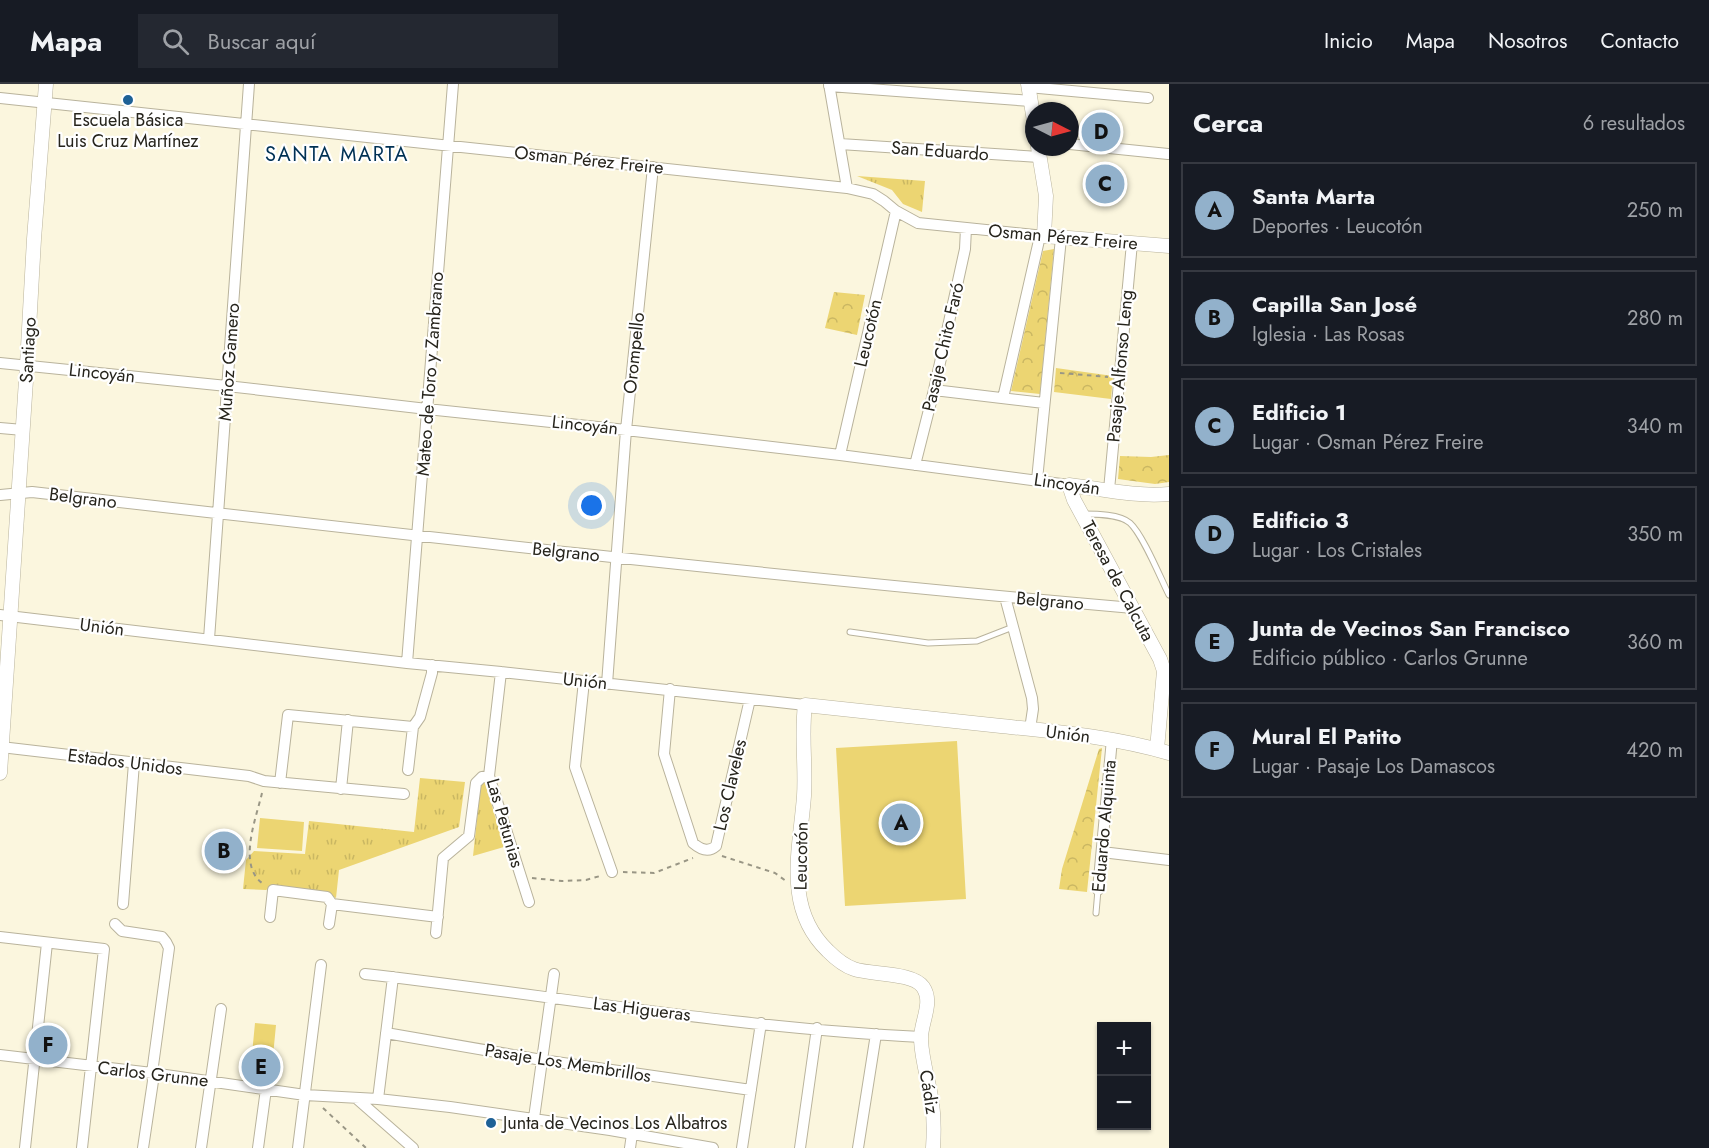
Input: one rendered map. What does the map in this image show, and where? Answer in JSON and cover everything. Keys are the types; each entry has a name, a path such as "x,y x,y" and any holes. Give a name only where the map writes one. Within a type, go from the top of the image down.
{"street":[{"name":"Santiago","path":"0,767 5,615 23,430 46,84"},
{"name":"Muñoz Gamero","path":"209,639 249,84"},
{"name":"Mateo de Toro y Zambrano","path":"407,663 453,84"},
{"path":"847,188 829,85 1029,91 1148,98"},
{"name":"Osman Pérez Freire","path":"0,98 847,188 873,194 896,211 918,223 1061,238 1169,246"},
{"name":"San Eduardo","path":"840,144 1025,151"},
{"path":"1079,145 1168,154"},
{"path":"1003,398 1042,236 1046,196 1040,156"},
{"name":"Orompello","path":"607,684 626,430 653,167"},
{"name":"Leucotón","path":"840,455 896,211"},
{"name":"Pasaje Chito Faró","path":"915,465 965,249 966,228"},
{"path":"1037,480 1061,238"},
{"name":"Pasaje Alfonso Leng","path":"1109,490 1132,243"},
{"name":"Lincoyán","path":"0,363 626,430 840,455 1136,494 1169,494"},
{"path":"934,390 1044,403"},
{"path":"0,428 23,430"},
{"name":"Teresa de Calcuta","path":"1069,485 1082,514 1161,660 1164,671 1163,751"},
{"name":"Belgrano","path":"0,495 32,492 417,536 1005,597 1133,608"},
{"path":"1005,597 1032,698 1030,729"},
{"name":"Unión","path":"5,615 407,663 670,689 1030,729 1112,739 1163,751"},
{"path":"408,770 413,727 420,717 432,665"},
{"name":"Las Petunias","path":"501,672 489,776 529,903"},
{"path":"584,681 575,767 612,872"},
{"name":"Los Claveles","path":"670,689 664,754 693,843 706,850 712,850 716,846 750,699"},
{"name":"Leucotón","path":"805,705 803,721 804,794 798,843 797,883 801,905 809,928 834,957 853,969 909,978 922,984 928,1002 921,1037"},
{"path":"280,783 288,715 413,727"},
{"path":"341,789 348,720"},
{"name":"Eduardo Alquinta","path":"1098,890 1112,739"},
{"name":"Estados Unidos","path":"1,747 249,776 280,783 404,794"},
{"path":"123,904 134,763"},
{"path":"436,933 443,858 469,837 476,783 482,777 489,776"},
{"path":"1102,852 1169,860"},
{"path":"270,917 273,890 327,897 332,904 329,924"},
{"path":"332,904 438,917"},
{"path":"115,924 122,931 162,937 169,948 143,1148"},
{"path":"0,938 104,948 82,1148"},
{"path":"25,1148 47,943"},
{"path":"298,1148 321,965"},
{"name":"Las Higueras","path":"364,974 550,999 761,1023 876,1035 921,1037"},
{"path":"534,1119 554,974"},
{"path":"378,1099 393,977"},
{"path":"201,1148 221,1009"},
{"path":"742,1148 761,1023"},
{"path":"800,1148 817,1028"},
{"name":"Pasaje Los Membrillos","path":"386,1033 542,1060 751,1090"},
{"path":"858,1148 876,1035"},
{"name":"Cádiz","path":"921,1037 922,1056 933,1105 933,1148"},
{"name":"Carlos Grunne","path":"0,1055 266,1089 304,1101 356,1098 450,1107 632,1134 686,1146 713,1148"},
{"path":"258,1148 266,1089"},
{"path":"356,1098 413,1148"},
{"path":"630,1148 632,1134"}],"lane":[{"path":"1082,514 1104,514 1129,522 1140,537 1169,595"},
{"path":"850,632 928,643 977,641 1013,627"},
{"name":"Eduardo Alquinta","path":"1096,913 1098,890"}],"path":[{"path":"1047,372 1119,378"},
{"path":"259,882 250,864 249,843 264,781"},
{"path":"522,879 586,880 612,872 654,873 693,858 706,850 775,873 790,884 797,883"},
{"path":"304,1101 322,1107 366,1148"}],"green space":[{"path":"857,176 925,181 922,212 903,204 892,190"},
{"path":"1054,249 1040,394 1011,391 1043,251"},
{"path":"834,292 865,295 857,335 825,328"},
{"path":"1056,368 1113,376 1111,399 1054,392"},
{"path":"1169,455 1169,482 1155,484 1118,479 1120,456"},
{"path":"957,741 966,899 845,906 836,748"},
{"path":"1102,748 1087,892 1059,889 1062,869 1099,749"},
{"path":"420,778 465,782 459,827 339,870 336,898 325,892 274,886 266,890 243,889 246,860 254,851 305,854 309,821 414,832"},
{"path":"481,782 485,782 504,847 473,856"},
{"path":"260,818 304,822 302,851 257,848"},
{"path":"255,1023 276,1025 273,1056 252,1054"}],"place":[{"name":"Escuela Básica Luis Cruz Martínez","path":"128,100"},
{"name":"Edificio 3","path":"1101,132"},
{"name":"Edificio 1","path":"1105,184"},
{"name":"Santa Marta","path":"901,823"},
{"name":"Capilla San José","path":"224,851"},
{"name":"Mural El Patito","path":"48,1045"},
{"name":"Junta de Vecinos San Francisco","path":"261,1067"},
{"name":"Junta de Vecinos Los Albatros","path":"491,1123"}],"district":[{"name":"SANTA MARTA","path":"337,154"}]}
